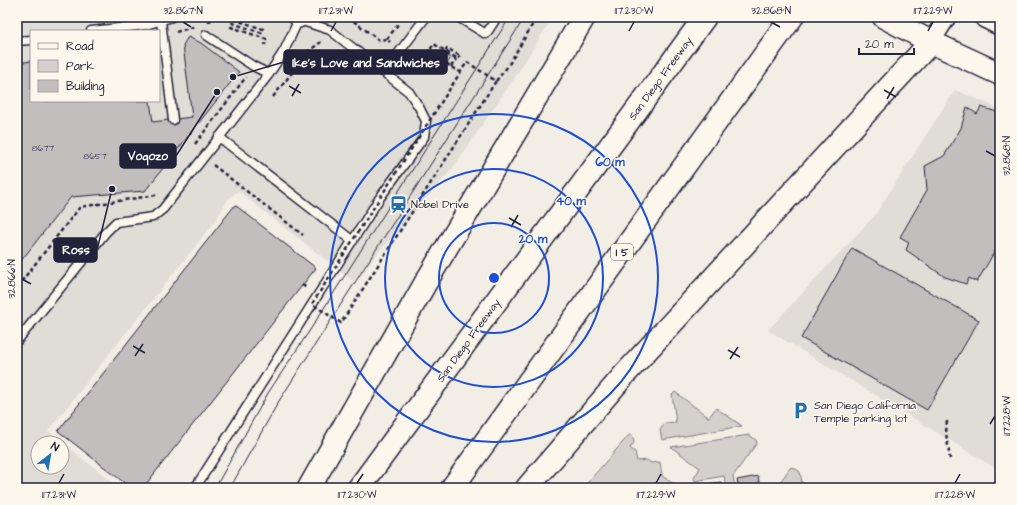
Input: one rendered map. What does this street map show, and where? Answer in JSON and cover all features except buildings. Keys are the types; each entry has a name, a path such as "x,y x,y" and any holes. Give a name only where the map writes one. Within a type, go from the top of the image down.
{"main road":[{"path":"309,488 426,282 584,17"},
{"name":"San Diego Freeway","path":"359,488 705,17"},
{"name":"I 5","path":"452,488 792,17"},
{"path":"884,17 931,42 1000,74"},
{"path":"986,17 1000,24"},
{"path":"527,488 625,374 931,42"}],"street":[{"path":"931,42 946,17"}],"lane":[{"path":"384,72 426,17"},
{"path":"458,17 486,34 497,17"},
{"path":"102,30 124,28 167,18 163,34 173,120"},
{"path":"17,341 106,232 116,222 153,217 163,209 269,74 284,52 298,18 330,30 409,92 426,121 424,137 379,199 195,488"},
{"path":"206,35 253,66 269,74"},
{"path":"17,42 30,40"},
{"path":"219,137 353,241"}],"path":[{"path":"163,34 209,22 216,17"},
{"path":"226,17 263,29 262,33 232,23 231,27 266,39 265,45"},
{"path":"348,17 379,40 387,39 399,23"},
{"path":"496,81 467,62 312,304 341,323 496,81 508,66 537,17"},
{"path":"387,39 390,42"},
{"path":"273,97 309,51 321,42"},
{"path":"411,58 428,53 434,44 443,50 448,53 458,60 460,56 447,48 445,53 456,59 451,67"},
{"path":"428,53 461,73"},
{"path":"192,148 246,77"},
{"path":"213,165 303,235"},
{"path":"17,287 80,207 155,196 160,190"},
{"path":"947,421 946,433 950,459"}],"shaded area":[{"path":"17,17 553,17 515,77 452,169 353,281 238,191 228,199 216,220 48,431 53,435 30,435 30,475 70,475 70,448 120,488 17,488"},
{"path":"955,90 1000,109 1000,471 768,330 875,215"}],"green space":[{"path":"675,392 708,417 716,408 742,426 662,440 660,430 665,423 676,422 672,395"},
{"path":"629,435 632,435 634,443 630,448 635,452 637,461 647,460 651,463 660,462 662,476 678,487 583,488"},
{"path":"749,435 756,440 757,443 733,476 735,488 726,488 724,476 695,481 694,478 700,468 671,447"},
{"path":"793,467 800,472 803,488 776,488 790,468"}],"tram line":[{"path":"215,488 268,393 310,330 510,17"},
{"path":"230,488 279,401 525,17"}],"place":[{"name":"Ike's Love and Sandwiches","path":"233,77"},
{"name":"Voqozo","path":"217,92"},
{"name":"Ross","path":"112,189"},
{"name":"Nobel Drive","path":"398,204"},
{"name":"San Diego California Temple parking lot","path":"801,411"}]}
